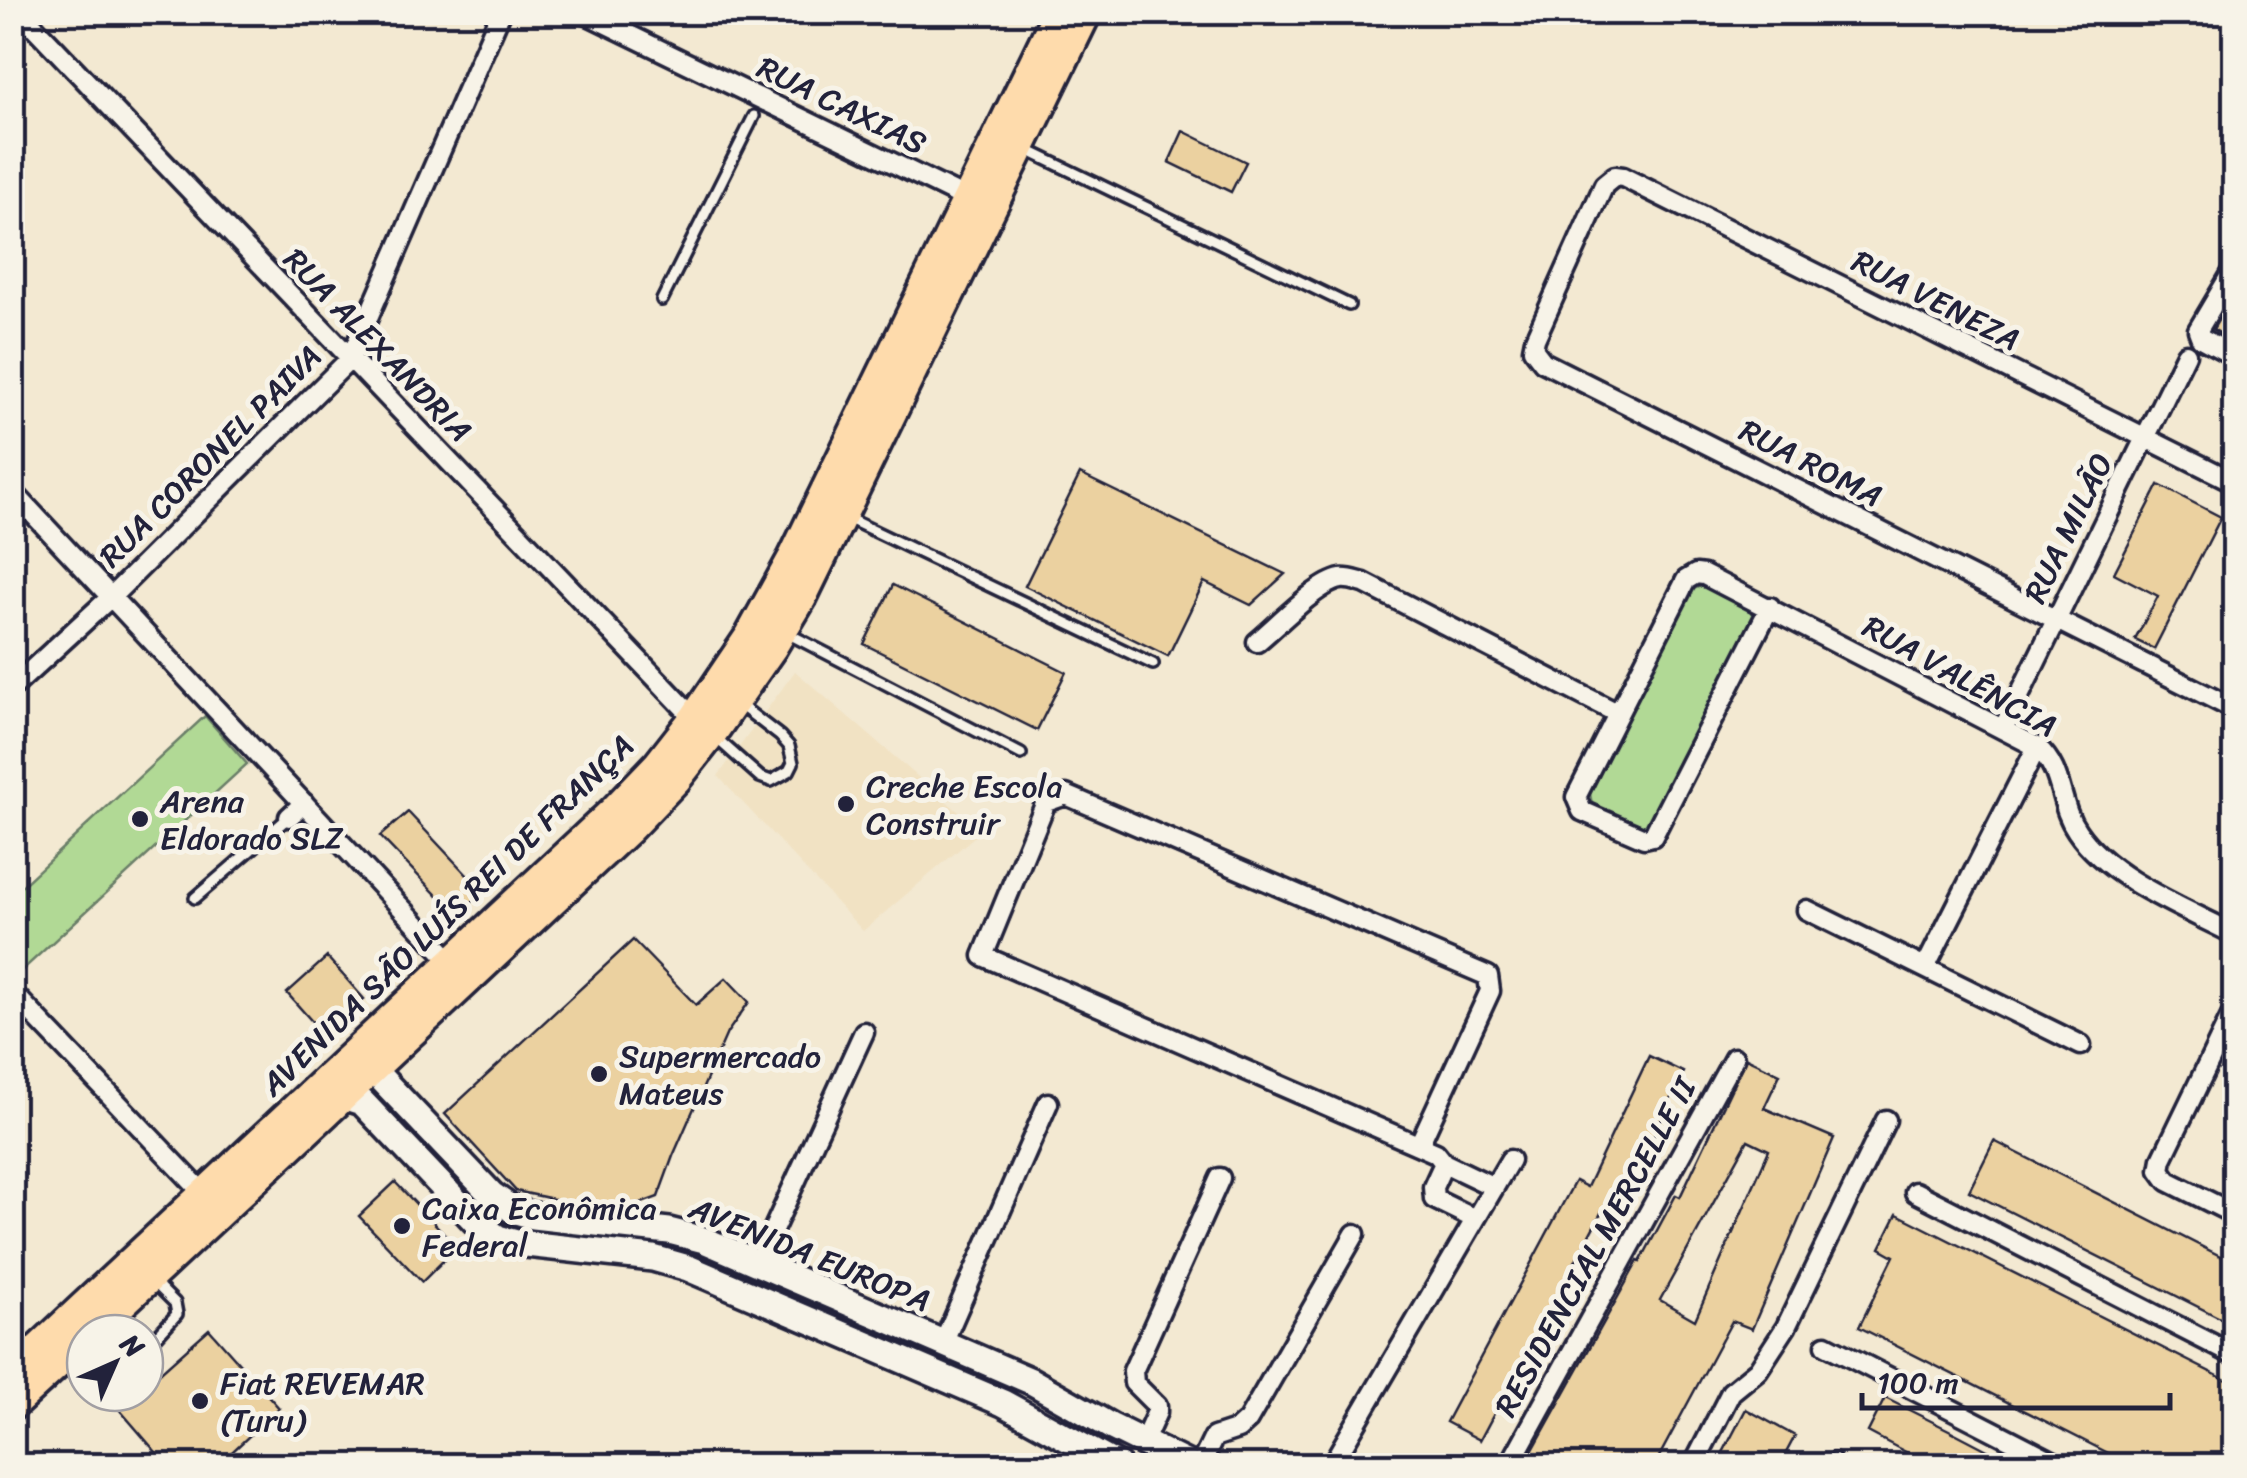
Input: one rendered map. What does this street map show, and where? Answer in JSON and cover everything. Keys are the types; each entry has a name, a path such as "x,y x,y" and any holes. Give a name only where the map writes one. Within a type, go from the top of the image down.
{"main road":[{"name":"AVENIDA SÃO LUÍS REI DE FRANÇA","path":"12,1374 204,1194 589,869 676,780 792,558 1058,12"},
{"name":"AVENIDA SÃO LUÍS REI DE FRANÇA","path":"114,1313 346,1097 361,1065 453,962 658,764 735,701 782,630 842,516 1087,12"},
{"name":"AVENIDA SÃO LUÍS REI DE FRANÇA","path":"12,1406 65,1359"}],"street":[{"name":"RUA ALEXANDRIA","path":"20,12 703,726"},
{"name":"RUA CORONEL PAIVA","path":"12,688 112,596 350,359 500,12"},
{"name":"RUA CAXIAS","path":"582,12 758,108 967,199"},
{"name":"RUA VENEZA","path":"1610,179 1622,177 2234,482"},
{"name":"RUA ROMA","path":"1610,179 1534,340 1536,356 2234,708"},
{"path":"2234,269 2198,330 2202,338 2234,356"},
{"name":"RUA MILÃO","path":"2004,728 2186,354"},
{"path":"12,491 453,962"},
{"name":"RUA VALÊNCIA","path":"1617,713 1686,580 1696,574 1711,577 2037,748 2054,767 2072,824 2091,848 2136,883 2234,934"},
{"path":"1257,642 1331,582 1345,578 1364,583 1617,713 1576,798 1582,811 1644,838 1653,836 1770,607"},
{"path":"1925,968 2037,748"},
{"path":"1419,1145 1490,991 1488,976 1066,796 1046,802 984,956 1419,1145 1436,1153 1444,1163 1494,1186"},
{"path":"288,816 304,803"},
{"path":"1807,910 2081,1045"},
{"path":"12,992 204,1194"},
{"path":"2234,1010 2160,1170 2168,1180 2234,1214"},
{"path":"758,1264 864,1032"},
{"name":"RESIDENCIAL MERCELLE II","path":"1509,1466 1734,1058"},
{"name":"AVENIDA EUROPA","path":"361,1065 498,1200 522,1214 687,1234 1046,1388 1191,1466"},
{"name":"AVENIDA EUROPA","path":"346,1097 362,1102 490,1233 517,1243 653,1258 688,1268 1002,1403 1118,1466"},
{"path":"943,1343 1048,1103"},
{"path":"1693,1466 1731,1392 1758,1370 1786,1327 1886,1120"},
{"path":"1331,1466 1510,1160"},
{"path":"1444,1163 1432,1187 1434,1200 1475,1219"},
{"path":"1142,1442 1157,1406 1134,1383 1133,1372 1220,1178"},
{"path":"1916,1192 2234,1355"},
{"path":"569,1249 572,1220"},
{"path":"1200,1466 1214,1438 1248,1420 1355,1234"},
{"path":"1826,1345 2062,1466"}],"lane":[{"path":"662,300 758,108"},
{"path":"1022,148 1349,304"},
{"path":"842,516 1153,664"},
{"path":"782,630 1021,754"},
{"path":"703,726 760,777 771,781 788,770 793,763 789,746 735,701"},
{"path":"195,898 288,816"},
{"path":"150,1278 175,1303 177,1314 165,1330"}],"shaded area":[{"name":"Creche Escola Construir","path":"795,671 981,831 863,931 718,776"}],"green space":[{"path":"1703,585 1756,612 1757,617 1648,829 1642,830 1592,804 1590,794 1691,590"},
{"name":"Arena Eldorado SLZ","path":"205,716 247,764 17,975 13,971 13,894"}],"building":[{"path":"1183,131 1246,162 1231,192 1169,162"},
{"path":"2234,293 2234,342 2213,329"},
{"path":"1080,474 1285,574 1251,605 1204,582 1168,656 1025,586"},
{"path":"2159,485 2221,517 2154,649 2135,640 2158,596 2114,573"},
{"path":"893,585 1066,672 1037,730 864,644"},
{"path":"408,812 483,892 457,916 380,836"},
{"name":"Supermercado Mateus","path":"633,940 696,1005 726,978 749,1002 727,1033 658,1197 623,1210 516,1191 445,1114"},
{"path":"327,957 364,999 324,1035 287,993"},
{"path":"1649,1056 1683,1072 1629,1189 1617,1183 1480,1440 1446,1422 1575,1181 1587,1187"},
{"path":"1746,1058 1780,1074 1764,1108 1834,1138 1752,1329 1732,1321 1654,1466 1524,1466 1676,1195 1680,1197","holes":["1748,1140 1769,1150 1695,1320 1660,1300"]},
{"path":"1994,1141 2234,1263 2234,1325 1969,1191"},
{"name":"Caixa Econômica Federal","path":"395,1182 457,1247 422,1282 359,1216"},
{"path":"1897,1214 2234,1384 2234,1466 2134,1466 1859,1327 1894,1256 1880,1248"},
{"name":"Fiat REVEMAR (Turu)","path":"209,1329 279,1408 217,1466 168,1466 122,1413 165,1413 165,1368"},
{"path":"1885,1398 2018,1466 1934,1466 1898,1448 1868,1432"},
{"path":"1746,1409 1795,1436 1779,1466 1716,1466"}],"place":[{"name":"Creche Escola Construir","path":"846,804"},
{"name":"Arena Eldorado SLZ","path":"140,819"},
{"name":"Supermercado Mateus","path":"599,1074"},
{"name":"Caixa Econômica Federal","path":"402,1226"},
{"name":"Fiat REVEMAR (Turu)","path":"200,1401"}]}
